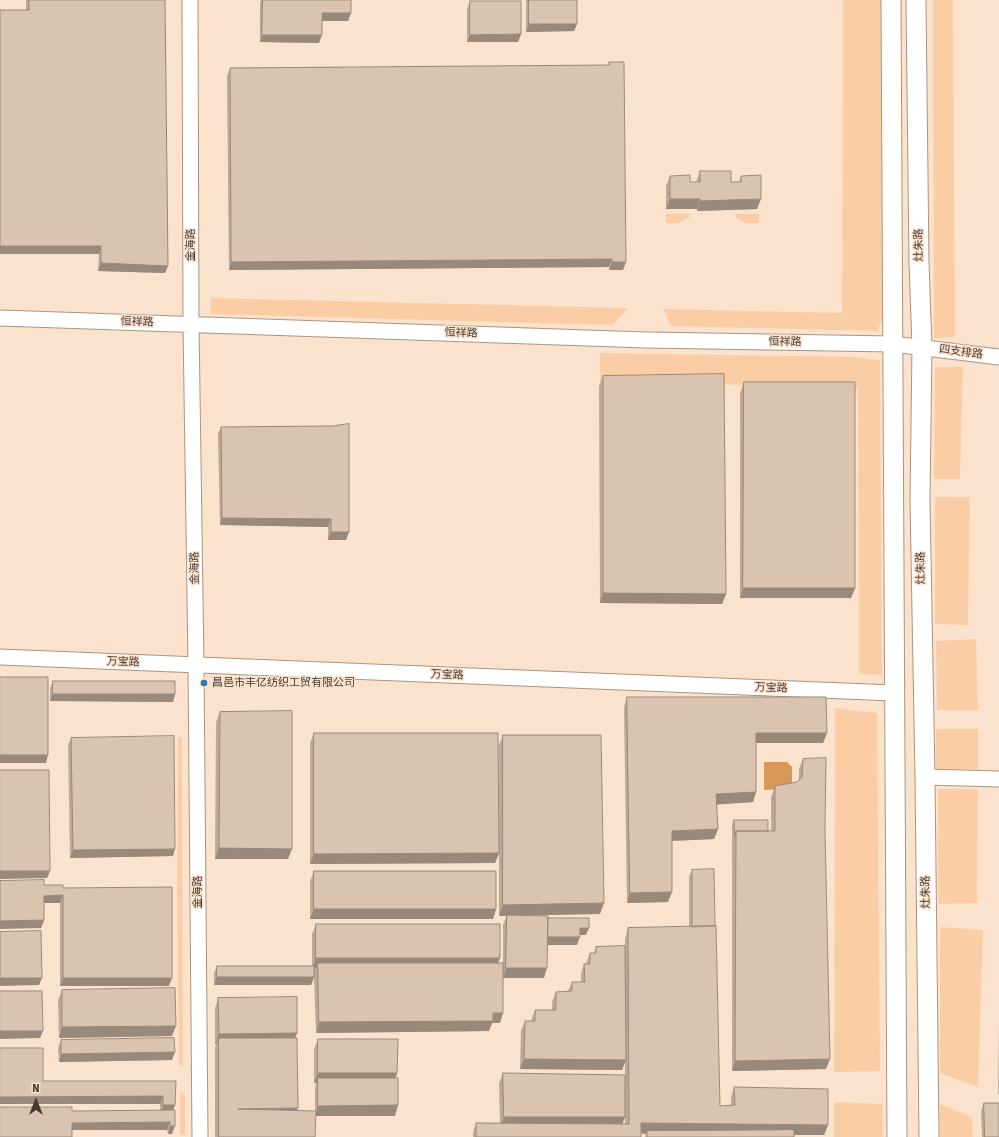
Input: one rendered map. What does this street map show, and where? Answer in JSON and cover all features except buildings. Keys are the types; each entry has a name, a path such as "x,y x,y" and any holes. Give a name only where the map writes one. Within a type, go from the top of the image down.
{"main road":[{"path":"891,0 897,1137"},
{"name":"灶朱路","path":"916,0 919,263 922,347 920,500 929,1137"}],"street":[{"name":"金海路","path":"190,0 191,324 196,665 200,1137"},
{"name":"恒祥路","path":"0,318 638,339 893,344 922,347"},
{"name":"四支排路","path":"922,347 999,357"},
{"name":"万宝路","path":"0,657 894,693"},
{"path":"925,777 999,779"}],"shaded area":[{"path":"843,0 881,0 884,316 877,331 671,326 663,309 842,313"},
{"path":"933,0 953,0 955,337 934,338"},
{"path":"666,214 690,214 690,217 679,223 666,223"},
{"path":"735,214 759,214 759,223 745,223 735,217"},
{"path":"210,298 628,308 613,325 211,314"},
{"path":"600,353 855,357 880,360 882,675 859,674 858,388 600,381"},
{"path":"935,367 963,367 960,479 934,479"},
{"path":"935,497 970,497 968,625 935,624"},
{"path":"976,639 978,710 937,710 936,641"},
{"path":"835,708 877,713 880,1071 834,1072"},
{"path":"936,729 978,729 978,769 936,769"},
{"path":"178,737 182,737 183,1065 179,1065 177,890"},
{"path":"764,762 787,762 792,767 792,784 786,789 764,790"},
{"path":"938,789 978,789 977,903 938,904"},
{"path":"940,927 983,930 978,1087 940,1073"},
{"path":"180,1091 185,1095 185,1135 180,1135"},
{"path":"834,1102 882,1104 883,1137 834,1137"},
{"path":"940,1104 972,1117 973,1137 940,1137"}],"place":[{"name":"昌邑市丰亿纺织工贸有限公司","path":"204,683"}]}
